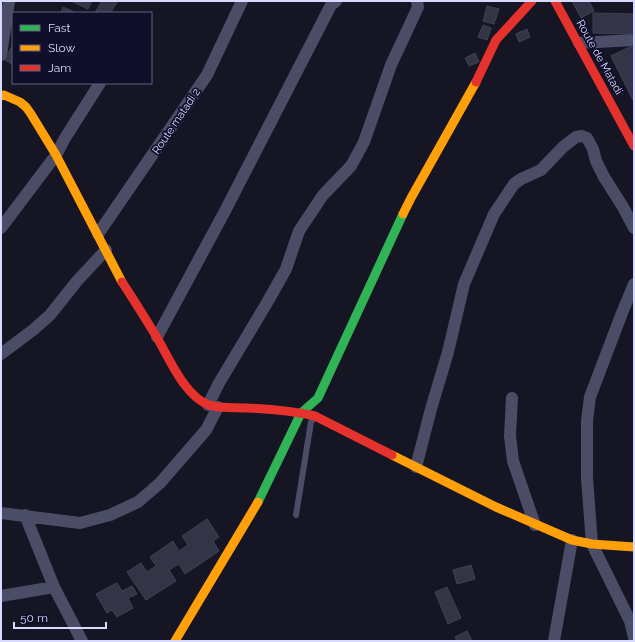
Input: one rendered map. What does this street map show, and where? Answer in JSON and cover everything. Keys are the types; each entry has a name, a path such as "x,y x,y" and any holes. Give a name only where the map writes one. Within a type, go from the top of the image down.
{"main road":[{"path":"175,641 258,502 301,413 318,398 411,198 476,83 496,40 532,1"},
{"name":"Route de Matadi","path":"555,1 634,146"},
{"path":"1,96 4,95 12,98 26,107 56,155 121,280 157,337 179,378 194,394 213,406 301,413 315,416 535,525 572,540 592,544 634,548"}],"street":[{"path":"1,55 10,1"},
{"name":"Route matadi 2","path":"98,234 207,75 242,1"},
{"path":"157,337 225,211 331,5 336,1"},
{"path":"1,513 80,523 110,515 138,502 160,483 206,430 219,383 286,269 299,231 323,195 351,166 364,142 391,65 418,7 417,1"},
{"path":"579,43 634,40"},
{"path":"1,228 56,155 99,84"},
{"path":"416,467 448,352 464,284 494,214 514,184 521,179 541,170 576,137 582,136 587,138 593,149 596,161 604,178 623,207 634,228"},
{"path":"1,354 50,315 77,281 106,250"},
{"path":"634,284 590,397 587,420 587,478 592,544 630,621 634,638"},
{"path":"512,398 510,436 513,461 535,525"},
{"path":"25,515 54,587 82,641"},
{"path":"554,641 572,540"},
{"path":"1,596 54,587"}],"lane":[{"path":"296,515 311,422 315,416"}],"building":[{"path":"71,1 92,1 88,9"},
{"path":"102,1 118,1 111,12 96,12"},
{"path":"572,1 589,1 594,11 581,18"},
{"path":"487,6 499,9 494,24 483,21"},
{"path":"63,7 74,12 61,12"},
{"path":"593,13 634,14 634,34 593,33"},
{"path":"483,25 491,28 487,40 478,37"},
{"path":"527,29 530,37 519,42 516,34"},
{"path":"634,45 634,102 611,56"},
{"path":"12,47 12,64 4,59"},
{"path":"475,53 479,62 469,66 465,58"},
{"path":"207,519 219,537 213,541 219,551 185,574 179,564 169,570 176,581 146,600 127,572 141,563 147,572 156,566 150,557 173,541 179,551 188,545 182,536"},
{"path":"471,565 475,579 457,584 453,570"},
{"path":"117,583 122,591 132,586 137,594 128,598 133,608 117,617 112,610 107,613 96,594"},
{"path":"447,587 461,618 448,624 435,592"},
{"path":"467,631 472,641 457,641 455,637"}],"traffic: fast":[{"path":"258,502 301,413 318,398 403,214"}],"traffic: slow":[{"path":"403,214 476,82"},
{"path":"1,96 4,95 20,102 31,114 56,155 122,282"},
{"path":"392,455 496,507 572,540 592,544 634,547"},
{"path":"175,641 258,502"}],"traffic: jam":[{"path":"476,82 496,40 532,1"},
{"path":"555,1 634,146"},
{"path":"122,282 156,336 178,375 192,393 200,400 209,405 218,407 274,410 315,416 392,455"}]}
